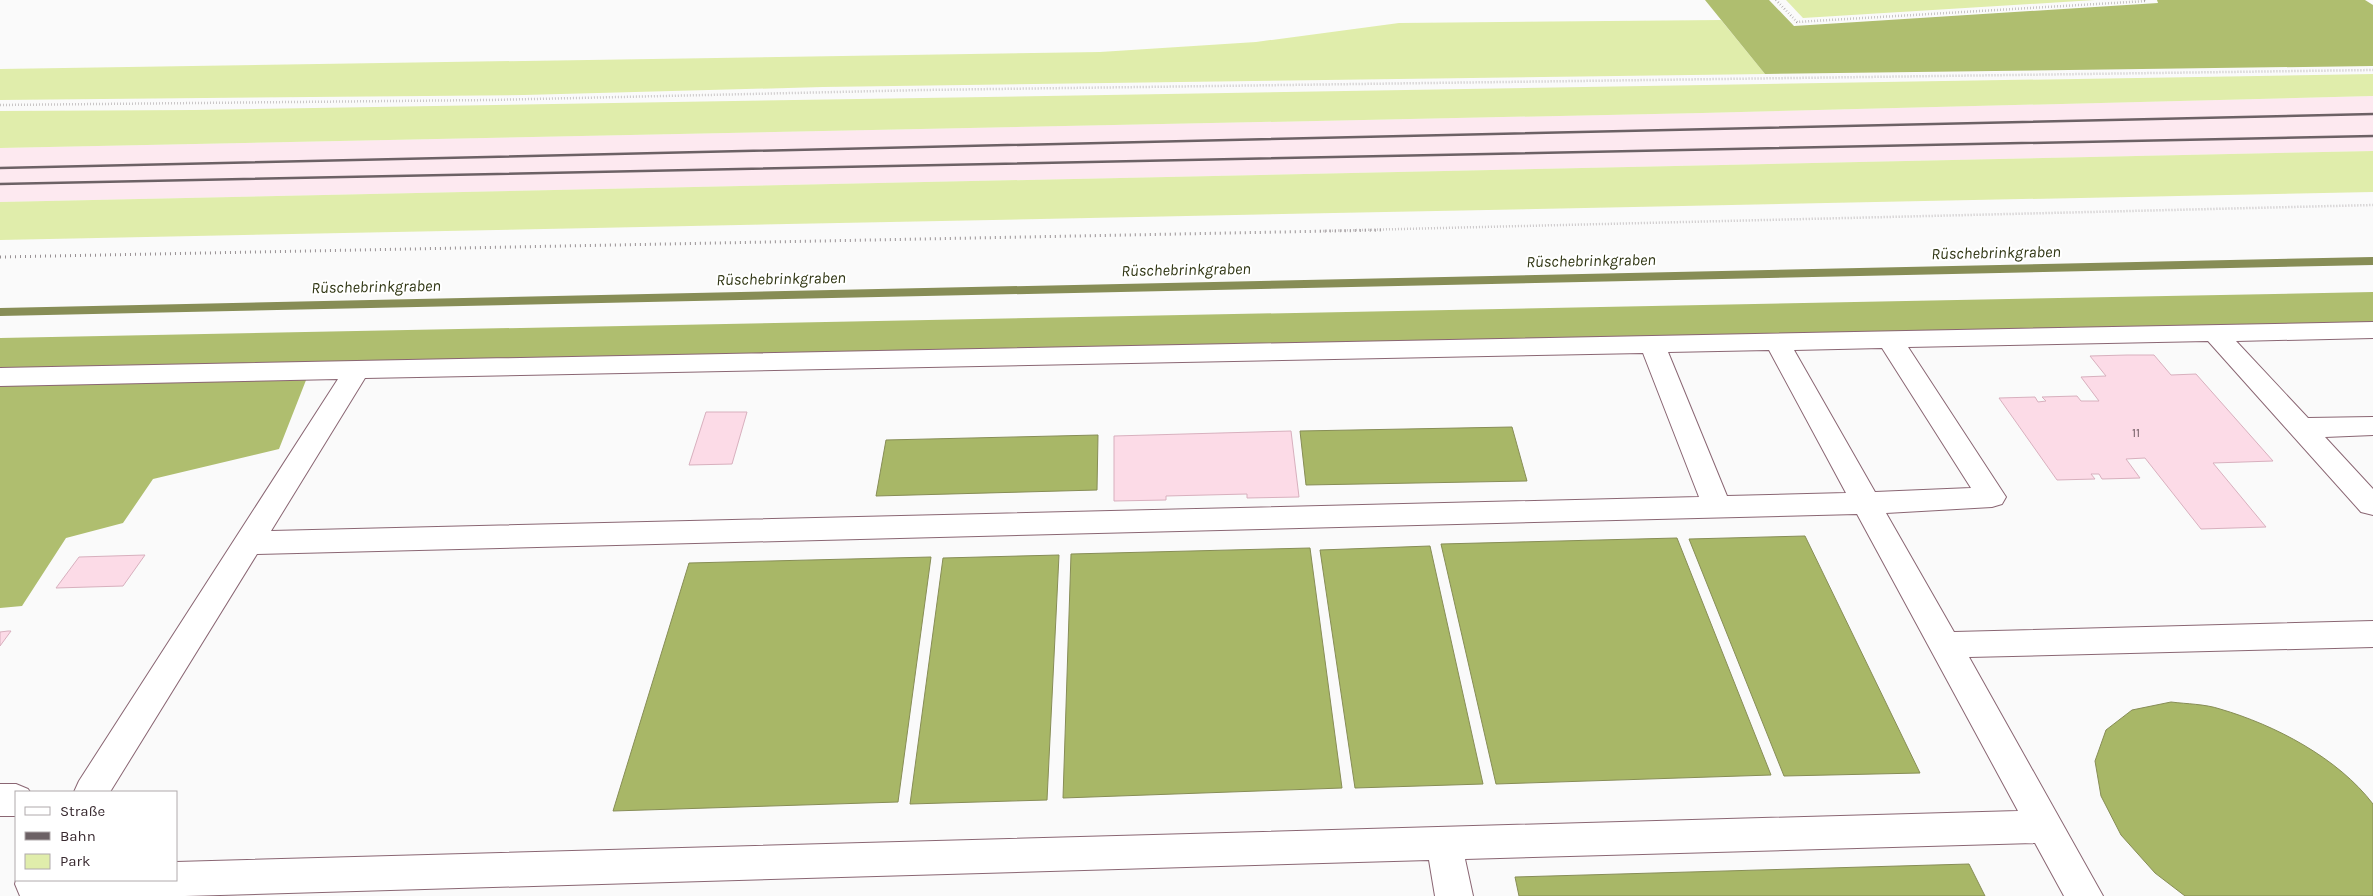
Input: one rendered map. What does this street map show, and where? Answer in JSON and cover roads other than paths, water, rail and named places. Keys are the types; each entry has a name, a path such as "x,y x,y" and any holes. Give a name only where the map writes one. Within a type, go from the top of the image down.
{"lane":[{"path":"0,377 2373,330"},
{"path":"2215,333 2371,505"},
{"path":"250,543 1866,503 1992,497 1890,340"},
{"path":"1777,342 2084,896"},
{"path":"1652,344 1717,506"},
{"path":"92,791 250,543 357,370"},
{"path":"2300,428 2373,426"},
{"path":"1945,645 2373,634"},
{"path":"0,800 15,800"},
{"path":"178,880 2046,826"},
{"path":"1444,843 1454,896"},
{"path":"31,886 145,881"}],"waterway":[{"name":"Rüschebrinkgraben","path":"0,312 2373,261"}],"railway":[{"path":"0,168 2373,114"},
{"path":"0,184 2373,136"}]}
